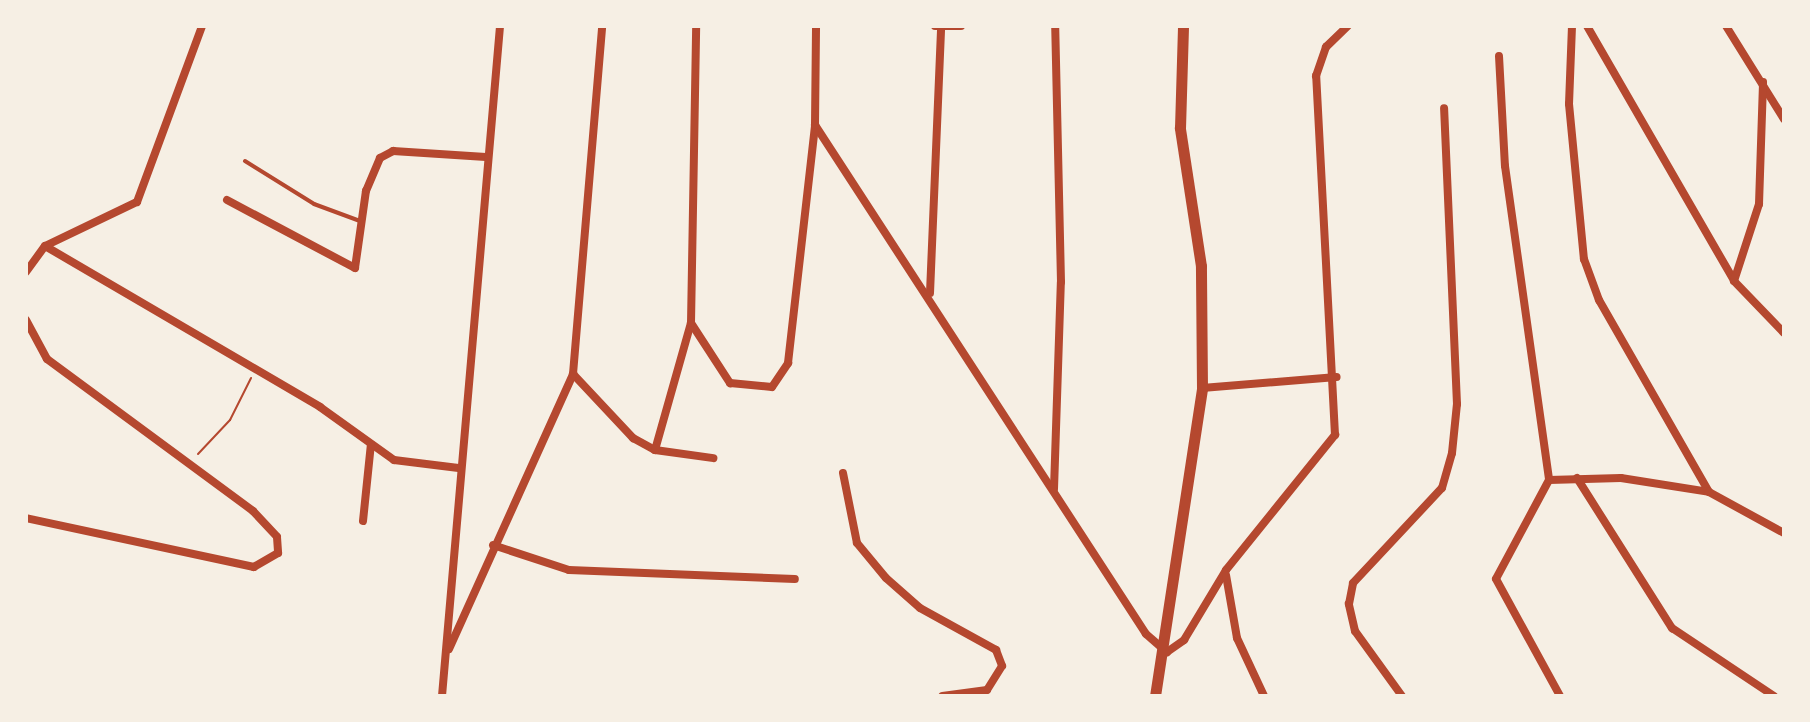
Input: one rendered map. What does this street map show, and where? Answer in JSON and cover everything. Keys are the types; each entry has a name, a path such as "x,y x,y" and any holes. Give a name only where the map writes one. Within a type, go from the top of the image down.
{"main road":[{"path":"1155,696 1167,652 1202,388 1202,282 1180,128 1183,26"}],"street":[{"path":"26,272 45,246 137,202 202,26"},
{"path":"442,696 459,468 500,26"},
{"path":"445,657 493,545 573,374 602,26"},
{"path":"655,450 691,323 696,26"},
{"path":"691,323 730,383 772,387 788,363 815,125 816,26"},
{"path":"930,294 938,28 961,26"},
{"path":"1054,490 1061,282 1055,26"},
{"path":"815,125 930,294 1146,634 1167,652 1184,640 1226,570 1335,435 1337,377 1316,76 1326,47 1348,26"},
{"path":"1572,26 1569,104 1584,259 1599,300 1709,492"},
{"path":"1587,26 1734,281 1784,333"},
{"path":"1726,26 1784,119"},
{"path":"1499,56 1505,166 1549,480 1500,562 1502,601 1560,696"},
{"path":"1734,281 1759,204 1763,82"},
{"path":"1402,696 1355,631 1353,583 1442,488 1457,404 1444,108"},
{"path":"227,200 350,268 358,265 371,173 393,151 486,157"},
{"path":"45,246 255,371 394,460 459,468"},
{"path":"26,320 47,359 267,525 278,553 254,567 26,518"},
{"path":"573,374 624,430 655,450 713,458"},
{"path":"1202,388 1337,377"},
{"path":"363,521 371,444"},
{"path":"843,473 857,543 886,578 920,608 996,650 1002,666 987,690 942,696"},
{"path":"1577,478 1672,628 1771,695"},
{"path":"1549,480 1577,478 1709,492 1784,533"},
{"path":"493,545 569,570 795,579"},
{"path":"1226,570 1237,638 1264,696"}],"lane":[{"path":"245,161 314,204 362,222"}],"path":[{"path":"189,464 230,420 255,371"}]}
